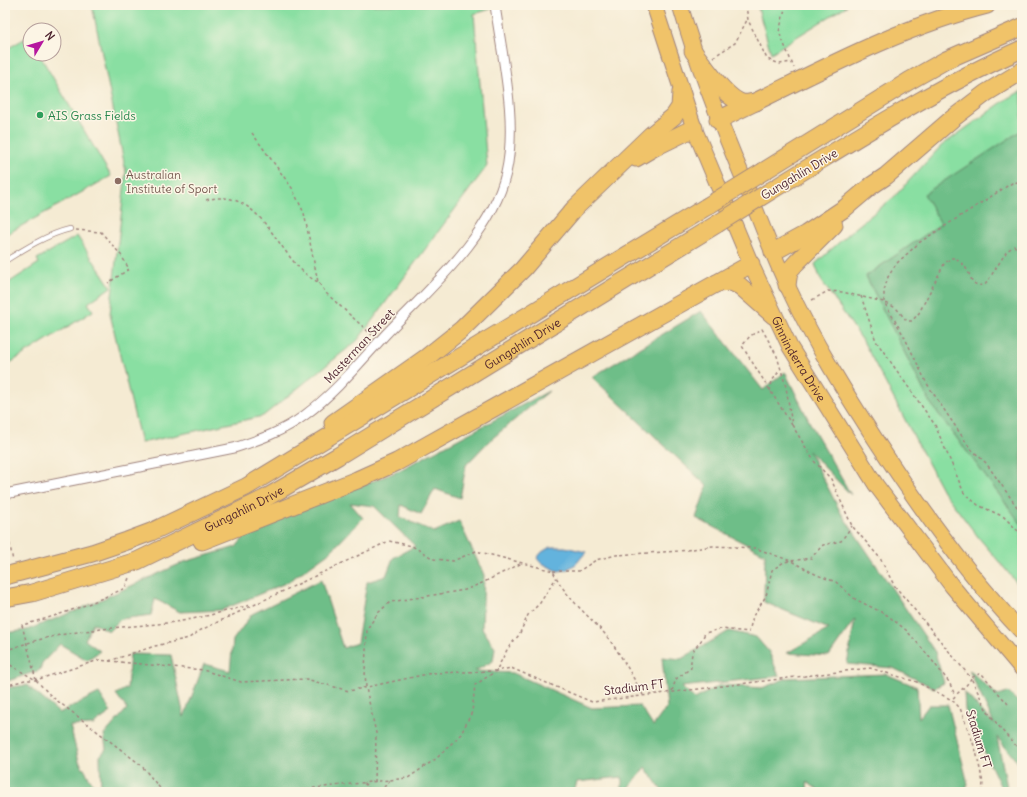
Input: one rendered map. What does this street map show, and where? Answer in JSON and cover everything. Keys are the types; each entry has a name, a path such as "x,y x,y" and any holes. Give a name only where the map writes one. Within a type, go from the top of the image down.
{"highway":[{"path":"718,120 913,28 952,14 987,5"},
{"name":"Gungahlin Drive","path":"10,574 92,553 127,541 151,532 246,487 290,462 764,171 909,80 946,60 1022,27"},
{"name":"Gungahlin Drive","path":"5,598 32,593 132,563 264,499 302,478 920,100 963,77 1022,49"},
{"path":"693,51 716,82 734,98 743,103 756,102"},
{"path":"774,252 823,224 886,176 952,119 986,93 1022,71"},
{"path":"191,513 285,455 356,407 427,357 461,330 523,269 574,209 651,135 674,116 680,107 681,92"},
{"path":"609,175 653,148 694,128"},
{"path":"787,285 790,271 797,262 833,227 874,193 886,176"},
{"path":"132,563 157,558 197,543 357,480 397,462 751,264"},
{"path":"716,283 731,282 740,286 774,316"}],"main road":[{"name":"Ginninderra Drive","path":"654,5 681,92 694,128 751,264 774,316 790,347 876,485 952,586 1022,669"},
{"name":"Ginninderra Drive","path":"680,5 693,51 718,120 787,285 829,363 896,471 969,570 1022,632"},
{"path":"694,128 718,120"},
{"path":"751,264 774,252"}],"street":[{"name":"Masterman Street","path":"5,494 234,448 262,439 304,416 323,400 457,259 477,235 496,204 506,174 510,148 511,120 495,5"}],"lane":[{"path":"5,261 21,251 62,231 70,229"}],"path":[{"path":"746,5 748,20 767,59 780,64 791,62"},
{"path":"786,5 778,32 800,81"},
{"path":"704,65 735,43 748,20"},
{"path":"252,133 292,188 304,213 318,282 327,294 380,341"},
{"path":"1022,177 1018,182 1012,183 920,242 896,264 888,277 884,291 884,302 904,336 926,382 970,448 986,463 1022,514"},
{"path":"1018,182 1022,188"},
{"path":"206,200 217,197 240,201 266,224 292,258 312,279 318,282"},
{"path":"70,229 102,232 121,255 129,269 108,283"},
{"path":"812,300 828,291 842,292 884,302 896,308 907,321 912,321 919,313 944,264 951,258 956,258 965,266 974,284 978,286 985,285 1007,251 1014,246 1022,252"},
{"path":"861,296 876,341 935,425 964,493 978,504 1004,517 1022,535"},
{"path":"792,425 790,408 777,356 762,329 750,336 742,346 814,461 831,479 852,526 880,558 894,585 971,678 987,711 1005,734 1022,752"},
{"path":"770,391 772,380 780,370"},
{"path":"5,520 10,574"},
{"path":"672,692 676,679 691,668 690,657 693,649 702,640 705,633 721,629 749,632 753,616 766,596 772,570 777,565 811,558 823,545 842,541 852,526"},
{"path":"5,686 25,680 36,680 99,660 109,661 155,646 189,638 201,630 389,541 412,546 434,559 453,561 476,551 553,571 579,571 596,560 616,555 680,551 713,546 755,548 791,561 817,575 836,582 855,598 887,615 906,630 945,676 955,695"},
{"path":"36,680 22,626 78,608 125,588 130,580 132,563"},
{"path":"375,782 376,733 366,688 364,649 367,629 378,613 390,602 465,590 522,563"},
{"path":"553,571 556,578 574,604 603,633 622,656 643,695"},
{"path":"277,792 408,778 437,758 461,734 472,712 475,685 496,671 508,648 519,635 528,615 540,603 556,578"},
{"path":"5,651 26,642 94,629 169,623 255,605"},
{"name":"Stadium FT","path":"109,661 203,670 241,682 306,679 349,691 432,673 496,671 510,668 592,702 870,668 917,682 952,700 960,708 976,751 983,783 982,792"},
{"path":"5,662 36,680 51,696 141,765 163,792"},
{"path":"952,700 955,695 969,683 971,678 981,673 1008,704"},
{"path":"380,792 390,780"},
{"path":"364,783 372,792"}],"green space":[{"path":"92,5 504,5 474,14 487,166 357,341 263,416 141,443 110,314 126,172"},
{"path":"757,5 848,5 771,53"},
{"name":"AIS Grass Fields","path":"22,40 22,62 44,62 111,176 5,235 5,50"},
{"path":"1022,91 1022,130 925,194 941,224 866,276 929,401 1022,525 1022,589 979,538 943,491 863,341 821,280 815,264 854,229 894,197 941,146 1008,98"},
{"path":"1022,130 1022,525 929,401 866,276 941,224 924,194"},
{"path":"77,236 111,287 88,303 93,311 5,366 5,285 39,263 37,259"},
{"path":"701,311 763,390 785,372 810,423 851,495 809,451 841,513 935,652 944,683 934,688 893,668 847,664 855,619 829,656 787,653 829,629 764,602 765,554 696,518 707,486 592,377"},
{"path":"549,391 488,442 466,465 460,498 435,489 421,514 401,505 400,517 434,532 459,521 484,575 482,628 495,648 493,661 475,671 513,673 592,708 640,706 653,726 667,707 662,657 681,659 729,631 756,637 769,652 779,676 681,687 695,699 720,685 762,688 787,678 886,674 917,687 919,718 929,705 948,705 968,784 964,792 821,792 807,782 808,792 787,792 786,788 778,792 663,792 645,767 626,792 622,792 622,777 577,782 574,792 101,792 100,756 106,749 104,735 127,709 116,694 127,688 130,654 171,655 184,717 204,664 230,671 233,640 252,614 321,580 343,648 357,643 367,582 386,576 393,558 415,546 374,506 350,503 363,518 331,551 288,582 222,610 180,612 155,599 151,615 121,619 109,631 93,623 85,640 100,651 87,660 60,644 42,663 40,670 5,682 5,633 27,630 80,609 184,562 236,547 251,529 396,472"},
{"path":"969,670 997,695 1008,692 1022,706 1022,768 997,737 1008,792 1003,792 965,710 964,692 994,724"},
{"path":"27,685 59,713 99,693 111,712 93,725 70,726 79,761 98,792 5,792 5,688"}],"water":[{"path":"550,547 565,547 586,552 576,564 566,570 557,571 540,562 537,558 542,552"}],"place":[{"name":"AIS Grass Fields","path":"40,115"},
{"name":"Australian Institute of Sport","path":"118,181"}]}
